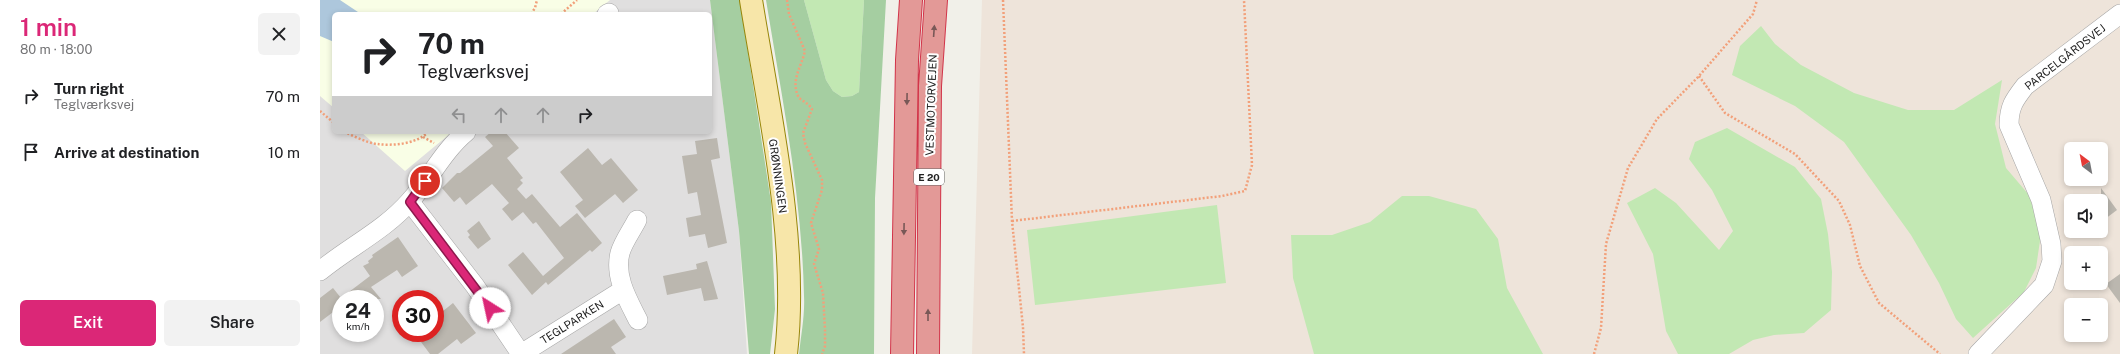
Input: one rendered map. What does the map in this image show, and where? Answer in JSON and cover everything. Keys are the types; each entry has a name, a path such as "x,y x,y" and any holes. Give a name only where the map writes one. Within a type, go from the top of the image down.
{"highway":[{"name":"E 20","path":"902,354 907,60 911,0"},
{"name":"VESTMOTORVEJEN","path":"928,354 930,86 936,0"}],"main road":[{"name":"GRØNNINGEN","path":"751,0 785,221 789,288 786,354"}],"street":[{"name":"PARCELGÅRDSVEJ","path":"1978,354 2044,285 2052,261 2051,244 2041,200 2009,125 2009,112 2014,99 2025,86 2120,14"},
{"path":"320,271 386,223 410,202 448,151 464,134"},
{"name":"TEGLPARKEN","path":"410,202 475,286 521,354 623,290"},
{"path":"638,220 620,252 618,268 623,290 638,320"}],"path":[{"path":"532,12 537,0"},
{"path":"563,12 577,0"},
{"path":"786,0 789,14 805,51 795,79 795,86 799,98 812,109 803,132 805,143 822,180 822,190 811,223 819,249 814,264 823,293 825,346 822,354"},
{"path":"1003,0 1012,221 1023,327 1024,354"},
{"path":"1012,221 1222,196 1245,191 1252,164 1244,0"},
{"path":"1594,354 1601,328 1606,244 1628,168 1657,119 1699,76 1753,14 1757,0"},
{"path":"1699,76 1725,113 1795,154 1839,201 1850,225 1860,266 1879,302 1940,354"},
{"path":"320,111 332,121"},
{"path":"349,134 376,144 406,143 424,137 426,134"}],"shaded area":[{"path":"320,0 710,0 712,12 332,12 332,134 712,134 712,16 739,231 747,354 320,354"},
{"path":"320,0 610,0 595,12 332,12 332,106 320,96"},
{"path":"982,0 2120,0 2120,354 972,354"},
{"path":"363,134 450,134 405,171"}],"green space":[{"path":"710,0 740,0 771,202 775,309 770,354 749,354 739,231"},
{"path":"766,0 804,0 826,80 833,91 842,97 852,96 859,92 864,0 886,0 875,198 874,354 799,354 804,303 799,222 785,111"},
{"path":"804,0 864,0 859,92 852,96 842,97 833,91 826,80"},
{"path":"1761,26 1775,44 1801,65 1854,93 1908,110 1954,110 2002,80 1995,124 2006,168 2029,195 2041,234 2036,268 2024,292 1973,338 1956,319 1939,283 1911,235 1844,142 1795,106 1732,75 1740,46"},
{"path":"1727,128 1795,167 1821,199 1828,234 1832,272 1831,310 1804,333 1774,335 1753,340 1729,354 1678,354 1666,331 1653,254 1627,203 1655,188 1676,203 1719,250 1733,231 1712,190 1689,159 1695,142"},
{"path":"1402,196 1429,196 1476,209 1498,239 1507,288 1543,354 1314,354 1293,278 1291,235 1332,235 1370,222"},
{"path":"1217,205 1226,283 1035,305 1027,230"}],"water":[{"path":"320,0 340,0 358,12 332,12 332,41 320,36"}],"building":[{"path":"489,134 507,134 519,148 507,158 523,178 520,180 523,183 517,189 526,199 532,194 560,227 577,213 602,243 592,252 590,250 548,285 546,282 532,295 508,265 523,252 543,276 564,258 536,222 533,224 523,212 512,221 502,209 509,203 492,184 466,205 460,197 454,202 442,188 457,173 460,173 493,146 485,137"},
{"path":"717,138 720,158 711,160 727,243 708,248 705,234 689,237 686,218 701,215 697,192 688,194 682,156 697,154 695,141"},
{"path":"588,148 602,165 611,158 638,190 623,203 615,194 585,218 575,206 583,200 560,172"},
{"path":"2101,188 2105,194 2101,194"},
{"path":"2108,198 2117,210 2108,217"},
{"path":"479,221 491,239 478,249 468,237 470,235 467,231"},
{"path":"398,237 418,266 402,277 397,270 371,287 374,290 352,290 370,276 363,266 369,263 368,261 373,257 372,255"},
{"path":"707,261 718,299 704,301 701,288 667,295 663,276 697,269 696,264"},
{"path":"2120,274 2120,303 2108,287 2108,283"},
{"path":"333,288 335,290 332,290 332,313 320,322 320,298"},
{"path":"453,303 476,333 461,344 457,339 438,354 430,354 421,342 444,342 444,310"},
{"path":"614,319 626,337 611,347 616,354 561,354"}],"route":[{"path":"425,181 410,202 475,286 490,308"}]}
